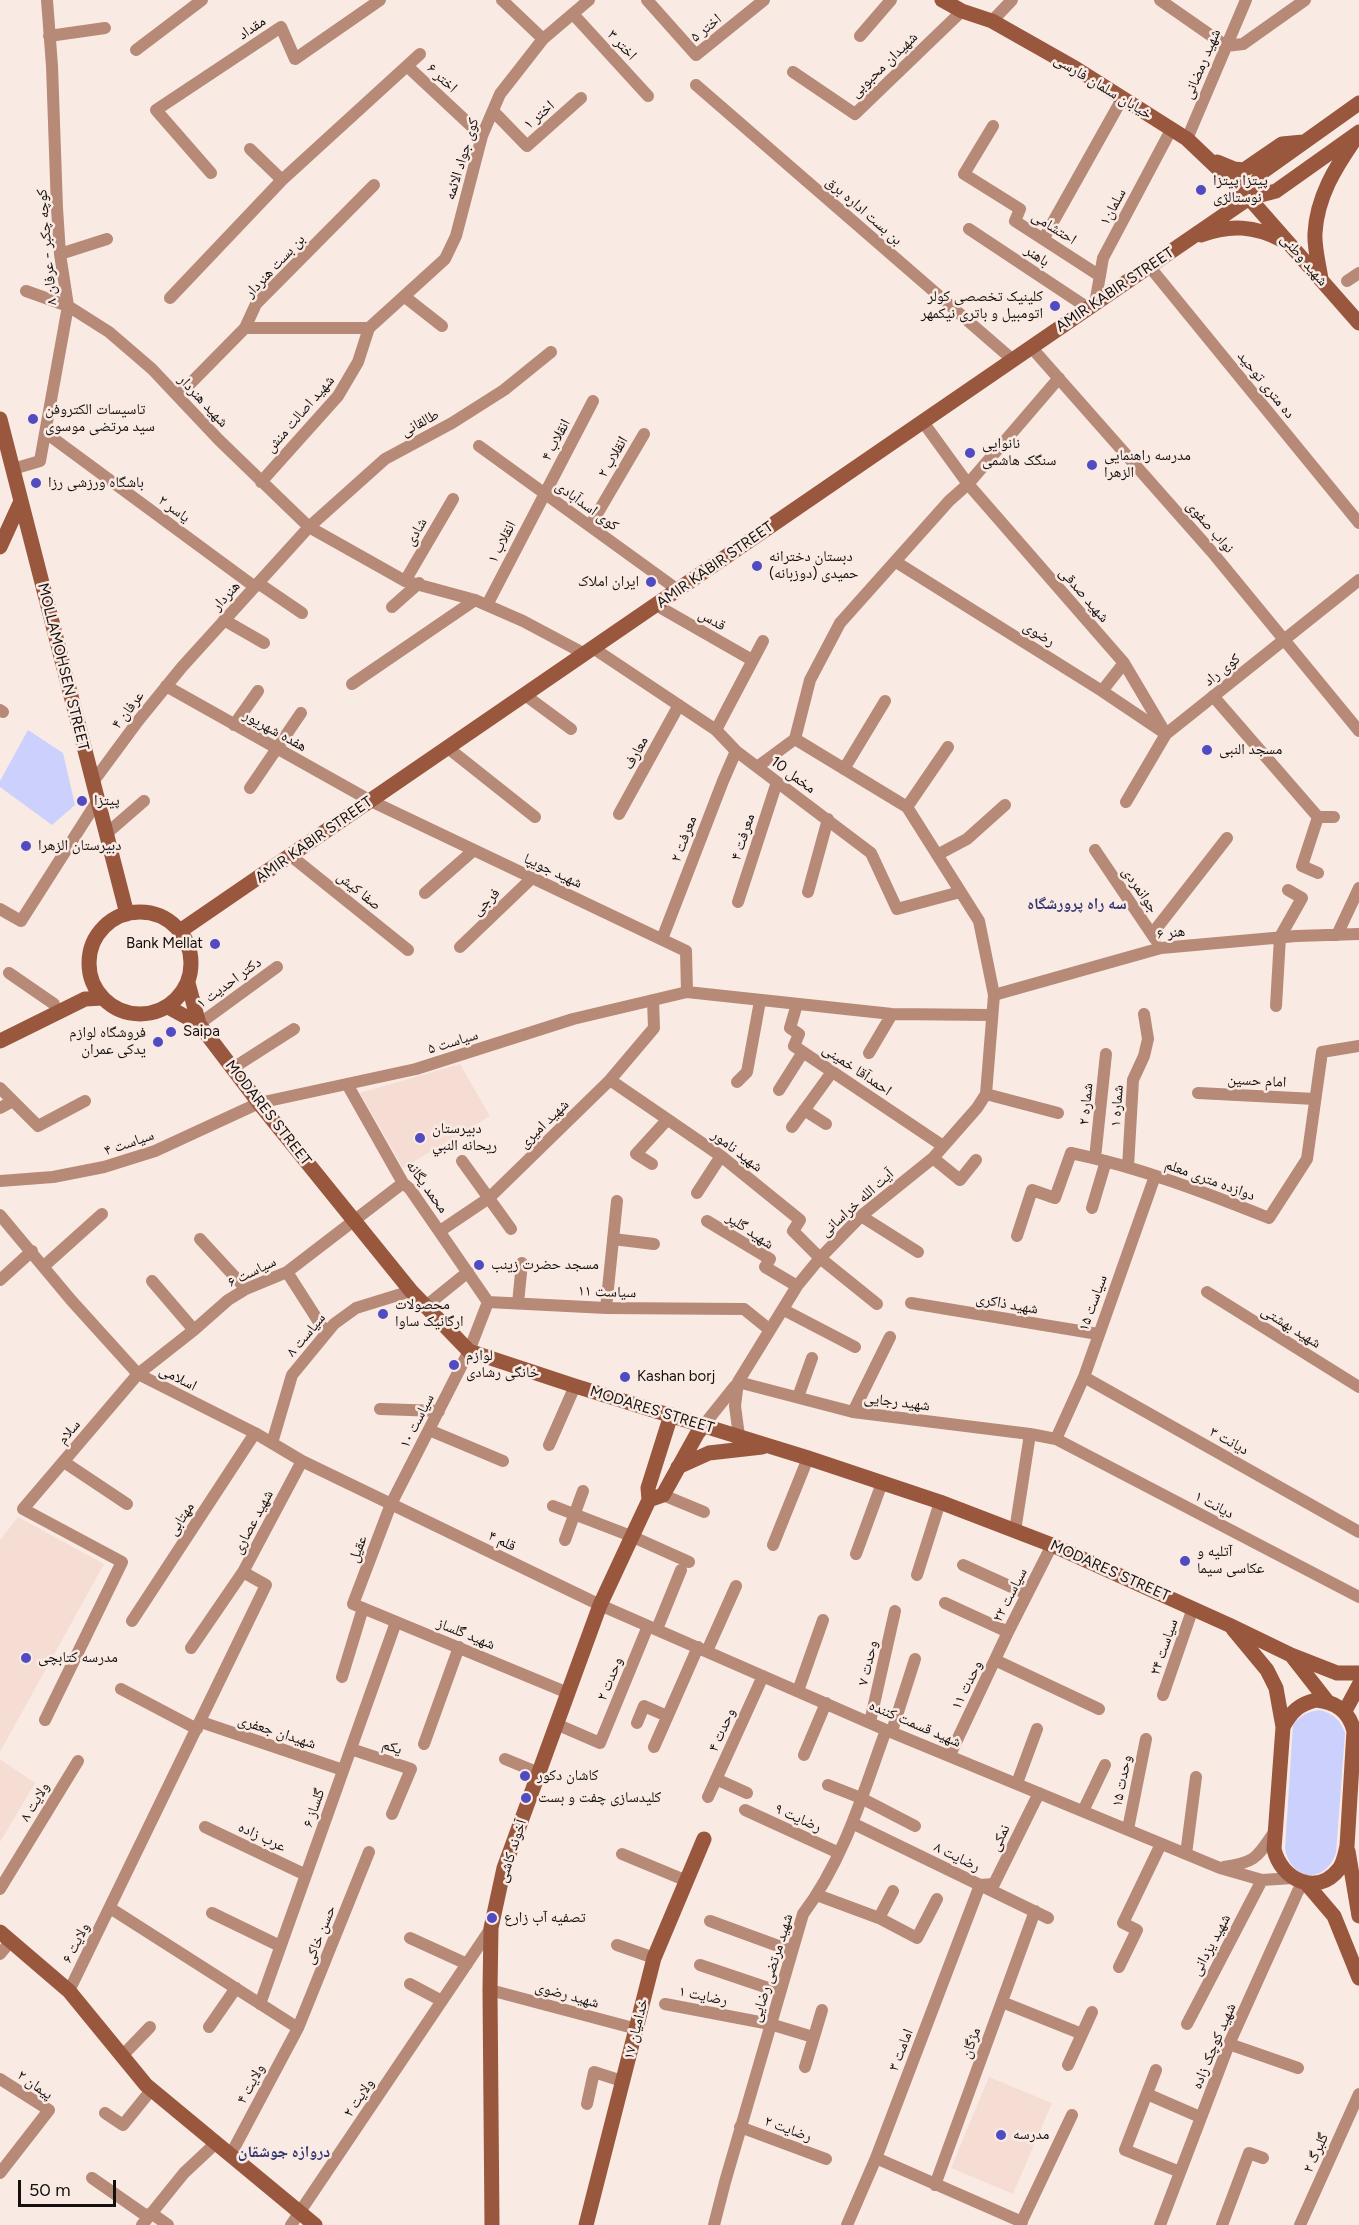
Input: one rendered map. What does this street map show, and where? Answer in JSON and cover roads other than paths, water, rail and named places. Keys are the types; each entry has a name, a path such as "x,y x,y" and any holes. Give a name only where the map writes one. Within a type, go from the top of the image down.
{"main road":[{"name":"خیابان سلمان فارسی","path":"942,0 962,11 992,21 1075,68 1172,128 1207,157 1249,198"},
{"path":"1249,198 1261,173 1359,103"},
{"path":"1249,198 1276,191 1359,133"},
{"path":"1321,279 1314,234 1320,205 1332,172 1359,133"},
{"path":"1207,157 1234,169 1244,170 1282,144 1303,142"},
{"name":"AMIR KABIR STREET","path":"180,931 1249,198"},
{"name":"شهید وطنی","path":"1249,198 1359,323"},
{"path":"1187,241 1208,233 1240,228 1264,231 1290,244"},
{"name":"MOLLAMOHSEN STREET","path":"0,419 3,440 13,469 127,914"},
{"path":"0,547 21,501"},
{"path":"150,913 172,923 180,931 191,956 191,970 188,983 168,1007 144,1014 129,1013 114,1008 103,998 91,976 89,957 94,942 107,925 127,914 150,913"},
{"path":"0,1031 81,992 91,976"},
{"path":"188,983 199,1024"},
{"path":"0,1041 85,999 103,998"},
{"path":"168,1007 199,1024"},
{"name":"MODARES STREET","path":"199,1024 354,1222 411,1291 469,1351 940,1502 1052,1545 1229,1624 1291,1655 1337,1673 1359,1673"},
{"name":"آخوند کاشی","path":"656,1497 648,1488 671,1415"},
{"name":"آخوند کاشی","path":"492,2225 491,1928 504,1868 600,1605 631,1536 704,1426"},
{"path":"678,1467 709,1453 771,1446"},
{"path":"1229,1624 1267,1670 1276,1688 1283,1727 1274,1849 1276,1858 1286,1874 1314,1883 1331,1876 1343,1862 1354,1818 1356,1769 1354,1731 1344,1711 1326,1701 1316,1700 1296,1708 1289,1715 1283,1727"},
{"path":"1291,1655 1326,1701"},
{"path":"1344,1711 1359,1684"},
{"name":"خدامیان ۱۷","path":"586,2225 654,1958 705,1839"},
{"path":"1347,1846 1359,1916"},
{"path":"1299,1880 1334,1916 1359,1978"},
{"path":"5,1937 69,1991 152,2089 231,2154 296,2219 315,2225"}],"street":[{"name":"کوچه چکبر - عرفان ۸","path":"13,469 40,461 68,306 60,254 46,0"},
{"path":"136,50 202,0"},
{"path":"502,0 543,39"},
{"name":"کوی جواد الائمه","path":"369,328 439,266 449,252 456,236 482,136 500,94 543,39 589,0"},
{"name":"اختر ۵","path":"647,0 696,55 764,0"},
{"path":"860,36 891,0"},
{"path":"992,21 1012,0"},
{"path":"1160,0 1226,46 1243,44 1305,0"},
{"name":"شهید رمضانی","path":"1187,139 1246,0"},
{"name":"مقداد","path":"211,173 156,110 281,27 295,59 374,2"},
{"name":"شهیدان محبوبی","path":"793,72 855,114 962,11"},
{"name":"اختر ۳","path":"573,14 648,96"},
{"path":"49,36 105,28"},
{"path":"170,298 282,180 420,54"},
{"name":"اختر ۶","path":"407,66 482,136"},
{"name":"بن بست اداره برق","path":"696,85 1013,360"},
{"name":"اختر ۱","path":"493,111 527,146 581,98"},
{"path":"1044,238 1122,99"},
{"name":"احتشامی","path":"993,126 964,174 1020,209 1015,221 1100,276"},
{"name":"سلمان۱","path":"1091,306 1103,258 1172,128"},
{"path":"250,149 282,180"},
{"name":"بن بست هنردار","path":"178,396 245,328 256,304 374,185"},
{"name":"باهنر","path":"969,229 1091,306"},
{"path":"60,254 107,239"},
{"name":"ده متری توحید","path":"1149,266 1359,523"},
{"path":"1347,281 1359,273"},
{"name":"شهید هنردار","path":"26,291 68,306 109,332 152,369 219,440 309,527 405,581"},
{"path":"405,297 442,326"},
{"path":"245,328 369,328"},
{"name":"شهید اصالت منش","path":"261,482 338,396 358,362 369,328"},
{"name":"نواب صفوی","path":"1031,347 1212,552 1359,731"},
{"name":"طالقانی","path":"309,527 385,459 452,423 504,390 551,352"},
{"path":"757,767 795,739 810,680 840,623 949,501 968,484 1059,378"},
{"name":"انقلاب ۴","path":"544,493 593,401"},
{"name":"شهید صدقی","path":"923,422 968,484 1124,663 1166,734"},
{"name":"یاسر ۲","path":"46,433 256,585 302,613"},
{"name":"انقلاب ۲","path":"590,526 644,434"},
{"name":"کوی اسدآبادی","path":"479,446 678,590"},
{"name":"انقلاب ۱","path":"481,602 544,493"},
{"name":"شادی","path":"405,581 453,499"},
{"name":"هنردار","path":"166,686 309,527"},
{"name":"رضوی","path":"896,562 1166,734"},
{"name":"کوی راد","path":"1126,801 1166,734 1359,580"},
{"name":"مخمل 10","path":"405,581 419,583 481,602 524,621 589,651 679,705 716,730 736,751 871,852 897,909 960,892"},
{"path":"392,607 419,583"},
{"path":"352,684 481,602"},
{"name":"قدس","path":"656,605 753,660"},
{"path":"224,620 264,642"},
{"path":"716,730 764,641"},
{"path":"1102,692 1124,663"},
{"name":"عرفان ۴","path":"93,782 166,686"},
{"name":"هفده شهریور","path":"166,686 370,801"},
{"path":"234,725 258,691"},
{"path":"525,695 571,729"},
{"path":"1213,696 1318,817 1334,817"},
{"path":"844,769 885,701"},
{"name":"معارف","path":"619,814 679,705"},
{"path":"250,788 301,713"},
{"path":"795,739 907,807 979,921 994,995 986,1094 1058,1113"},
{"path":"907,807 948,747"},
{"path":"448,748 535,817"},
{"name":"معرفت ۲","path":"662,939 736,751"},
{"name":"معرفت ۴","path":"738,902 777,782"},
{"path":"0,909 21,921 98,800"},
{"path":"106,834 144,801"},
{"name":"شهید جویپا","path":"370,801 686,951 687,992"},
{"path":"937,855 967,839 1005,805"},
{"path":"1318,817 1302,866 1318,873"},
{"path":"808,892 828,819"},
{"path":"1152,934 1227,838"},
{"path":"425,893 474,850"},
{"name":"جوانمردی","path":"1095,850 1161,948"},
{"name":"صفا کیش","path":"291,856 408,950"},
{"name":"فرجی","path":"460,947 532,878"},
{"path":"1337,934 1359,888"},
{"path":"1276,1006 1280,937 1302,898 1288,890"},
{"name":"هنر ۶","path":"994,995 1161,948 1280,937 1359,934"},
{"name":"دکتر احدیت ۱","path":"199,1024 277,967"},
{"path":"9,973 54,1004"},
{"name":"سیاست ۵","path":"259,1103 416,1069 573,1019 687,992 892,1014 991,1015"},
{"name":"شهید امیری","path":"440,1231 489,1198 610,1080 654,1028 652,1000"},
{"path":"737,1082 747,1072 760,1001"},
{"name":"احمدآقا خمینی","path":"797,1004 790,1028 799,1034 794,1046 943,1146"},
{"path":"869,1053 892,1014"},
{"name":"شماره ۱","path":"1128,1167 1133,1080 1144,1056 1148,1039 1144,1014"},
{"path":"233,1068 294,1029"},
{"name":"دوازده متری معلم","path":"1017,1236 1032,1190 1055,1198 1071,1153 1100,1159 1176,1182 1269,1218 1307,1160 1322,1052 1359,1046"},
{"path":"778,1090 803,1052"},
{"name":"شماره ۲","path":"1092,1208 1100,1159 1106,1054"},
{"path":"792,1127 832,1072"},
{"name":"شهید نامور","path":"610,1080 721,1156 800,1220 793,1231 820,1257"},
{"name":"محمد یگانه","path":"347,1084 403,1183 410,1189 488,1302"},
{"path":"0,1088 38,1126 85,1101"},
{"name":"امام حسین","path":"1198,1093 1315,1099"},
{"name":"آیت الله خراسانی","path":"739,1436 735,1406 738,1382 797,1286 820,1257 861,1216 933,1158 977,1108 986,1094"},
{"path":"0,1108 13,1101"},
{"name":"سیاست ۴","path":"0,1181 53,1177 104,1167 155,1151 259,1103"},
{"path":"804,1110 826,1124"},
{"path":"652,1164 636,1154 667,1120"},
{"path":"697,1193 721,1156"},
{"path":"933,1158 960,1180 976,1160"},
{"path":"462,1161 511,1228"},
{"name":"سیاست ۱۵","path":"1056,1439 1084,1377 1155,1176"},
{"name":"سیاست ۶","path":"138,1374 228,1300 246,1289 286,1272 403,1183"},
{"path":"606,1308 617,1201"},
{"path":"44,1266 102,1214"},
{"name":"اسلامی","path":"0,1215 71,1300 138,1374 255,1433 302,1461 391,1504"},
{"path":"861,1216 918,1252"},
{"name":"شهید گلپر","path":"707,1221 770,1259 765,1267 797,1286"},
{"path":"200,1239 246,1289"},
{"path":"613,1239 654,1244"},
{"path":"0,1280 32,1251"},
{"path":"820,1257 877,1304"},
{"path":"518,1303 522,1263"},
{"path":"286,1272 326,1333"},
{"path":"426,1306 468,1272"},
{"path":"152,1281 194,1330"},
{"name":"سیاست ۸","path":"272,1443 292,1375 334,1324 356,1308 411,1291"},
{"name":"شهید بهشتی","path":"1207,1292 1359,1386"},
{"path":"469,1351 488,1302"},
{"name":"سیاست ۱۱","path":"488,1302 606,1308 744,1309 770,1330"},
{"name":"شهید ذاکری","path":"911,1303 1098,1335"},
{"path":"784,1310 855,1347"},
{"path":"854,1412 890,1337"},
{"name":"سیاست ۱۰","path":"391,1504 469,1351"},
{"path":"798,1397 812,1358"},
{"name":"سلام","path":"45,1720 122,1562 23,1509 138,1374"},
{"name":"دیانت ۳","path":"1084,1377 1359,1532"},
{"path":"704,1426 738,1382"},
{"name":"شهید رجایی","path":"738,1382 854,1412 1056,1439"},
{"path":"549,1445 575,1386"},
{"path":"380,1409 439,1411"},
{"path":"429,1430 503,1461"},
{"name":"مهتابی","path":"132,1622 255,1433"},
{"path":"1015,1531 1030,1434"},
{"name":"دیانت ۱","path":"1056,1439 1359,1597"},
{"path":"773,1545 808,1458"},
{"name":"شهید عصاری","path":"266,1586 243,1572 302,1461"},
{"path":"63,1462 127,1504"},
{"path":"856,1554 882,1483"},
{"path":"565,1540 583,1491"},
{"path":"656,1497 704,1512"},
{"path":"917,1575 940,1502"},
{"name":"قلم ۴","path":"391,1504 600,1605"},
{"name":"عقیل","path":"342,1677 358,1606 391,1504"},
{"path":"553,1506 631,1536"},
{"name":"وحدت ۲","path":"556,1724 600,1743 652,1627 685,1566 631,1536"},
{"name":"سیاست ۲۲","path":"995,1660 1052,1545"},
{"path":"963,1565 1027,1594"},
{"path":"191,1648 243,1572"},
{"name":"ولایت ۶","path":"69,1991 266,1586"},
{"path":"654,1746 667,1716 736,1586"},
{"path":"945,1602 1008,1632"},
{"name":"شهید قسمت کننده","path":"600,1605 870,1722 1220,1868 1262,1880 1299,1880"},
{"name":"شهید گلساز","path":"358,1606 568,1693"},
{"name":"سیاست ۲۴","path":"1163,1695 1193,1608"},
{"name":"وحدت ۷","path":"870,1722 896,1611"},
{"path":"798,1690 823,1620"},
{"name":"گلساز ۶","path":"260,2004 396,1622"},
{"path":"424,1744 459,1647"},
{"name":"شهید مرتضی رضایی","path":"714,2225 802,1914 817,1895 839,1853 915,1659"},
{"path":"995,1660 1099,1709"},
{"name":"وحدت ۱۱","path":"950,1755 995,1660"},
{"name":"وحدت ۴","path":"708,1797 763,1676"},
{"name":"شهیدان جعفری","path":"121,1689 199,1726 343,1770"},
{"path":"804,1755 826,1703"},
{"path":"637,1723 644,1706 667,1716"},
{"path":"1017,1783 1037,1729"},
{"name":"وحدت ۱۵","path":"1128,1829 1146,1739"},
{"name":"یکم","path":"351,1749 411,1769 392,1814"},
{"path":"505,1759 539,1773"},
{"name":"ولایت ۸","path":"0,1889 78,1761"},
{"path":"1083,1811 1105,1765"},
{"path":"1186,1854 1196,1777"},
{"path":"716,1779 747,1793"},
{"path":"828,1785 861,1798 915,1826"},
{"name":"نمکی","path":"980,1885 994,1884 1039,1793"},
{"name":"رضایت ۹","path":"745,1810 839,1853"},
{"name":"رضایت ۸","path":"852,1823 1048,1918"},
{"name":"عرب زاده","path":"205,1827 306,1875"},
{"path":"1220,1868 1256,1859 1275,1831"},
{"path":"1119,1967 1137,1930 1123,1923 1161,1844"},
{"name":"حسن خاکی","path":"298,2028 369,1852"},
{"path":"622,1854 687,1881"},
{"name":"شهید یزدانی","path":"1187,2024 1262,1880"},
{"name":"شهید کوچک زاده","path":"1160,2225 1229,2044 1298,1892 1299,1880"},
{"name":"امامت ۳","path":"847,2225 876,2158 980,1885"},
{"path":"879,1918 893,1891"},
{"path":"817,1895 879,1918 917,1938 937,1899"},
{"path":"110,1908 298,2028"},
{"name":"مژگان","path":"935,2185 1035,1911"},
{"path":"212,1913 280,1946"},
{"path":"710,1921 792,1951"},
{"name":"ولایت ۲","path":"296,2219 491,1928"},
{"path":"0,1954 5,1937"},
{"path":"410,1938 467,1964"},
{"path":"617,1945 654,1958"},
{"path":"700,1965 780,1992"},
{"path":"410,1984 442,2001"},
{"path":"209,2028 236,1988"},
{"name":"شهید رضوی","path":"490,1990 637,2029"},
{"path":"1002,2002 1082,2034"},
{"name":"رضایت ۱","path":"665,2004 770,2024 813,2037"},
{"path":"805,2067 822,2010"},
{"path":"1068,2065 1092,2012"},
{"path":"122,2056 150,2027"},
{"name":"ولایت ۴","path":"231,2154 298,2028"},
{"path":"1229,2044 1298,2068"},
{"path":"1156,2070 1125,2150 1180,2172"},
{"path":"587,2104 594,2072 622,2081"},
{"name":"پیمان ۲","path":"0,2079 49,2110 0,2173"},
{"path":"105,2113 123,2126 152,2089"},
{"path":"1146,2094 1200,2117"},
{"name":"گلبرگ ۲","path":"1300,2225 1359,2094"},
{"path":"876,2158 1021,2223 1072,2115"},
{"name":"رضایت ۲","path":"740,2127 826,2159"},
{"path":"147,2218 184,2173 216,2143"},
{"path":"1222,2225 1249,2153 1263,2158"},
{"path":"92,2178 147,2218 168,2225"}],"place":[{"name":"پیتزا پیتزا نوستالژی","path":"1201,190"},
{"name":"کلینیک تخصصی کولر اتومبیل و باتری نیکمهر","path":"1055,306"},
{"name":"تاسیسات الکتروفن سید مرتضی موسوی","path":"33,419"},
{"name":"نانوایی سنگک هاشمی","path":"970,453"},
{"name":"مدرسه راهنمایی الزهرا","path":"1092,465"},
{"name":"باشگاه ورزشی رزا","path":"36,483"},
{"name":"دبستان دخترانه حمیدی (دوزبانه)","path":"757,566"},
{"name":"ایران املاک","path":"651,582"},
{"name":"مسجد النبی","path":"1207,750"},
{"name":"پیتزا","path":"82,801"},
{"name":"دبیرستان الزهرا","path":"26,846"},
{"name":"Bank Mellat","path":"215,944"},
{"name":"Saipa","path":"171,1032"},
{"name":"فروشگاه لوازم یدکی عمران","path":"158,1042"},
{"name":"دبيرستان ريحانه النبي","path":"420,1138"},
{"name":"مسجد حضرت زینب","path":"479,1265"},
{"name":"محصولات ارگانیک ساوا","path":"383,1314"},
{"name":"لوازم خانگی رشادی","path":"454,1365"},
{"name":"Kashan borj","path":"625,1377"},
{"name":"آتلیه و عکاسی سیما","path":"1185,1561"},
{"name":"مدرسه کتابچی","path":"26,1658"},
{"name":"کاشان دکور","path":"525,1776"},
{"name":"کلیدسازی چفت و بست","path":"526,1798"},
{"name":"تصفیه آب زارع","path":"492,1918"},
{"name":"مدرسه","path":"1001,2135"}],"district":[{"name":"سه راه پرورشگاه","path":"1077,904"},
{"name":"دروازه جوشقان","path":"284,2152"}]}
